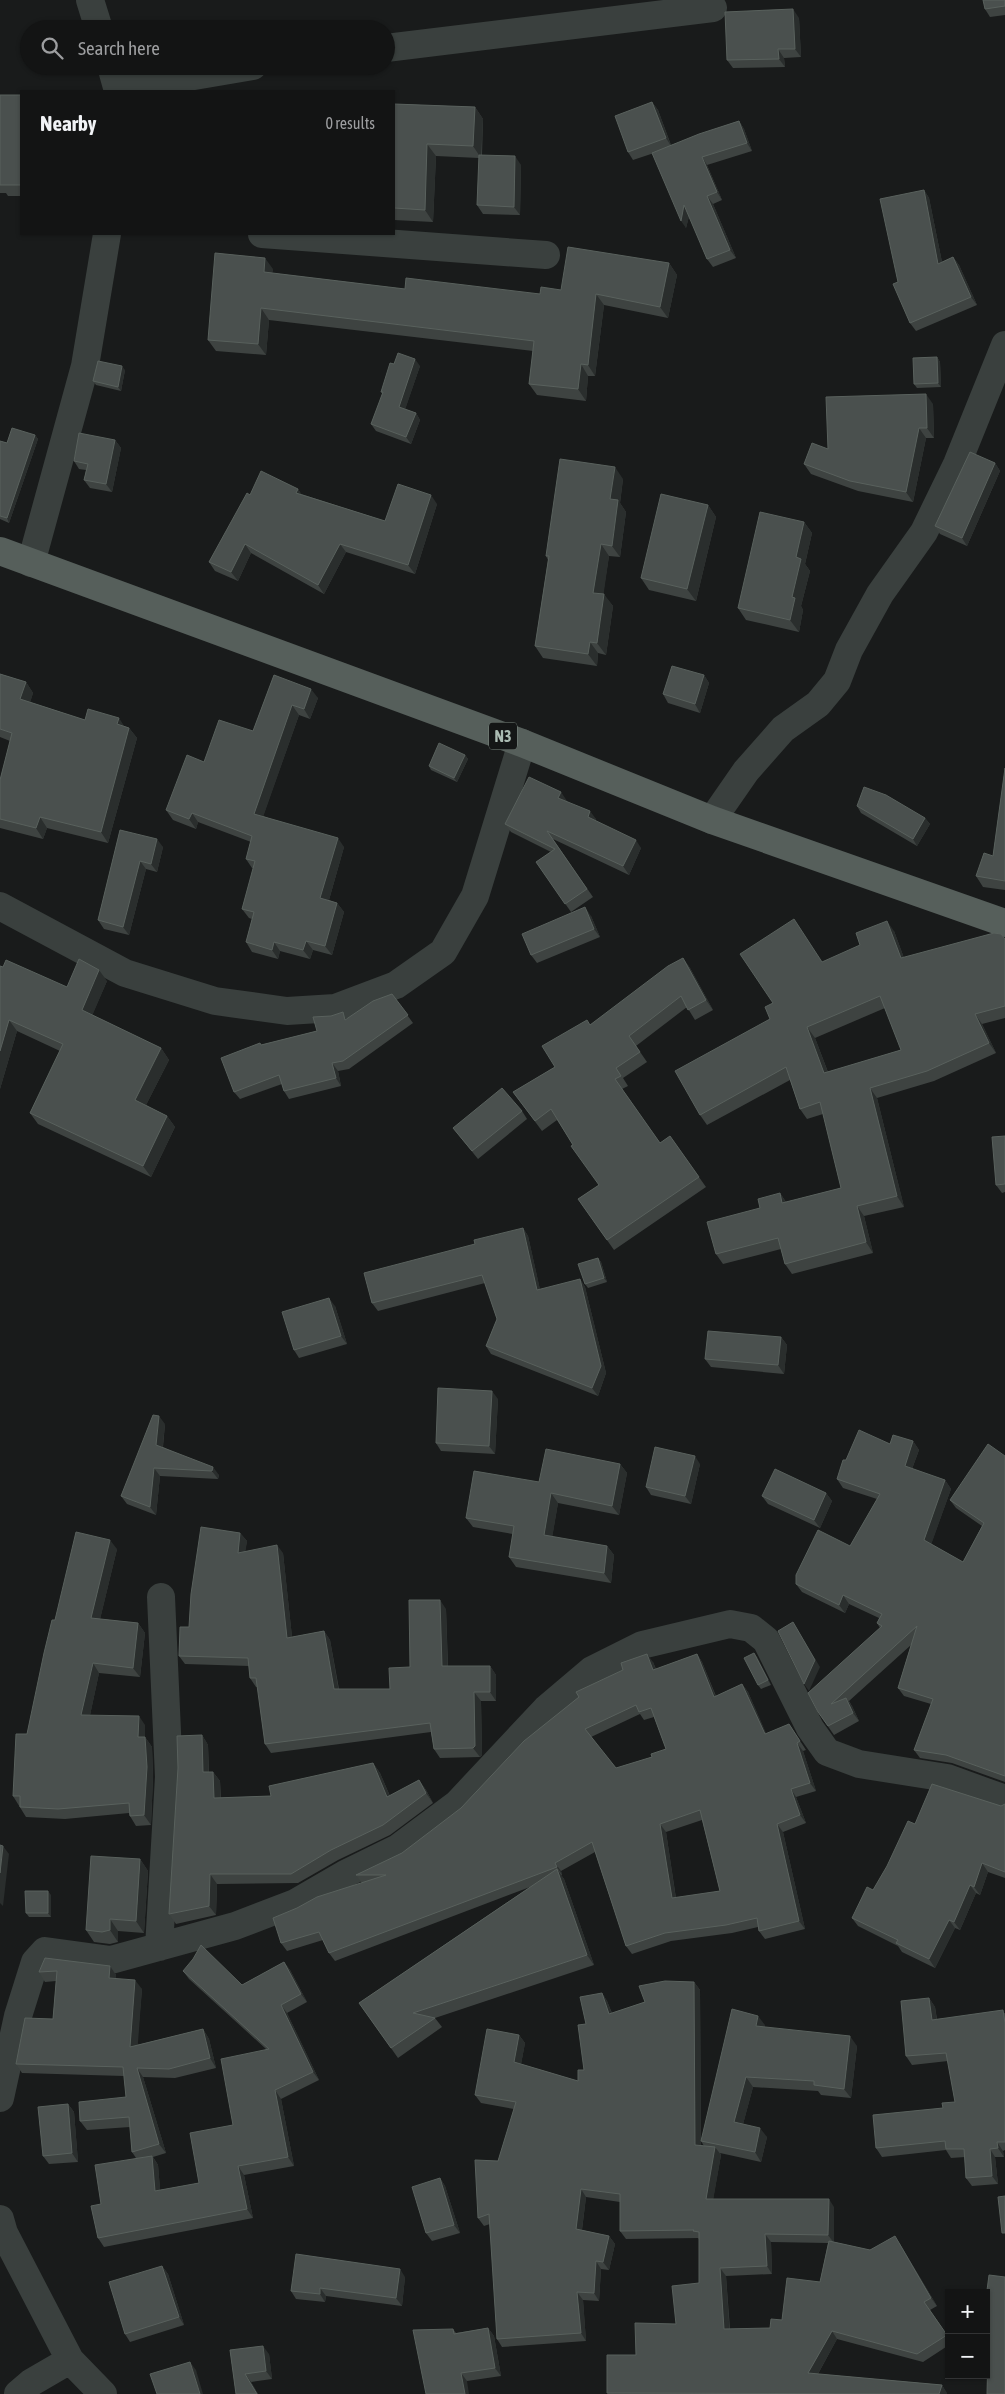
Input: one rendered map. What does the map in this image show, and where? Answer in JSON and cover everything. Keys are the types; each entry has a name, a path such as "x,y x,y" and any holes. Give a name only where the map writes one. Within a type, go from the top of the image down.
{"main road":[{"name":"N3","path":"0,551 522,743 712,820 1005,923"}],"street":[{"path":"90,0 97,20"},
{"path":"395,47 713,8"},
{"path":"116,82 176,75"},
{"path":"31,563 85,366 107,235"},
{"path":"276,235 546,255"},
{"path":"712,820 746,771 783,729 818,704 837,681 849,650 880,594 924,532 957,464 1005,345"},
{"path":"0,906 125,973 215,1001 287,1011 335,1008 396,985 443,952 475,896 522,743"},
{"path":"159,1947 169,1777 161,1596"},
{"path":"0,2098 18,2016 35,1962 45,1951 111,1960 235,1926 295,1903 345,1874 398,1848 457,1804 546,1709 592,1670 642,1645 730,1624 751,1628 766,1640 810,1728 828,1752 859,1764 947,1778 1005,1799"},
{"path":"0,2219 4,2233 70,2360 103,2394"},
{"path":"18,2394 32,2382 70,2360"}],"building":[{"path":"983,0 1005,0 1005,6 985,9"},
{"path":"793,9 795,49 778,49 779,59 727,60 725,12"},
{"path":"0,95 20,95 20,185 0,185"},
{"path":"652,102 666,138 628,152 615,116"},
{"path":"395,104 475,107 473,146 427,144 425,210 395,208"},
{"path":"739,121 747,143 702,157 717,192 707,196 730,250 707,259 684,205 681,221 652,153 699,134"},
{"path":"479,155 515,156 514,207 477,205"},
{"path":"924,190 938,264 953,257 971,297 910,323 893,284 898,282 880,199"},
{"path":"568,247 669,263 660,307 596,294 588,365 581,364 578,389 529,384 534,341 261,308 258,344 208,340 215,253 265,258 264,272 405,289 406,278 540,294 541,287 561,290"},
{"path":"398,353 415,359 399,407 416,413 406,437 371,424 383,392 381,392 390,363 394,364"},
{"path":"937,357 938,383 914,384 913,358"},
{"path":"98,361 122,366 118,387 93,381"},
{"path":"926,394 927,428 919,428 906,492 850,481 804,464 812,443 828,449 826,397"},
{"path":"12,428 35,435 7,518 0,516 0,441 7,443"},
{"path":"79,433 115,440 106,484 84,480 88,464 74,461"},
{"path":"970,452 995,463 962,538 935,526"},
{"path":"560,459 615,467 610,499 618,500 612,546 601,544 593,593 604,594 597,643 590,642 588,654 535,646 549,556 546,556"},
{"path":"261,471 298,489 296,493 385,521 398,484 431,495 408,565 340,544 318,585 245,544 231,572 209,562 247,493 250,495"},
{"path":"661,494 708,505 687,589 641,578"},
{"path":"760,512 804,522 796,557 801,559 792,597 795,598 790,620 738,608"},
{"path":"672,666 704,675 695,704 663,694"},
{"path":"0,674 26,682 20,699 85,720 88,709 119,718 117,724 129,728 101,832 40,817 36,828 0,819 0,780 12,733 0,729"},
{"path":"274,675 311,689 304,709 292,705 254,814 338,838 320,898 337,903 325,946 306,941 303,950 274,942 272,950 246,942 254,912 242,909 255,861 246,859 252,836 192,813 189,819 166,810 187,755 204,762 219,720 253,731"},
{"path":"439,743 465,755 454,778 429,766"},
{"path":"1005,768 1005,881 976,876 984,853 993,856"},
{"path":"529,777 561,792 558,798 590,811 588,817 636,840 623,866 547,831 587,889 565,904 536,862 555,849 505,824"},
{"path":"864,787 886,795 925,818 913,839 857,806"},
{"path":"120,830 157,839 151,864 140,861 123,927 98,920"},
{"path":"585,907 594,929 531,955 522,934"},
{"path":"794,919 822,962 860,945 856,933 887,921 901,958 994,933 1001,934 1005,939 1005,1006 975,1014 989,1043 927,1071 870,1088 897,1196 857,1206 866,1242 785,1264 778,1238 716,1254 707,1222 760,1208 758,1199 780,1193 782,1203 841,1188 820,1102 800,1109 786,1067 700,1115 675,1071 770,1019 765,1007 773,1003 740,954","holes":["880,996 901,1050 824,1073 807,1027"]},
{"path":"683,958 706,1000 688,1010 681,996 629,1036 640,1052 616,1068 621,1076 615,1079 660,1143 670,1136 699,1177 607,1240 578,1199 599,1185 571,1146 573,1145 551,1109 535,1121 513,1092 555,1067 542,1046 587,1020 590,1025 668,966"},
{"path":"79,959 99,970 82,1010 161,1048 135,1100 167,1116 143,1166 30,1113 63,1044 9,1020 0,1051 0,966 3,967 6,960 67,987"},
{"path":"392,994 408,1015 343,1061 332,1063 336,1078 284,1091 279,1075 234,1092 221,1058 260,1043 261,1045 317,1031 313,1017 331,1016 343,1012 345,1020 373,1001"},
{"path":"502,1088 522,1111 472,1151 453,1128"},
{"path":"1005,1136 1005,1184 996,1185 992,1137"},
{"path":"523,1228 537,1290 580,1279 601,1366 592,1388 486,1346 497,1319 482,1275 372,1303 364,1273 475,1244 474,1240"},
{"path":"598,1258 604,1278 585,1284 578,1264"},
{"path":"329,1298 341,1336 294,1350 282,1312"},
{"path":"708,1331 781,1337 778,1365 705,1359"},
{"path":"438,1388 492,1391 489,1446 436,1443"},
{"path":"153,1415 159,1416 156,1445 213,1467 212,1471 154,1468 150,1507 121,1496"},
{"path":"859,1430 890,1444 893,1435 913,1441 905,1466 945,1480 924,1540 963,1562 984,1523 950,1500 988,1444 1005,1456 1005,1776 946,1755 914,1750 933,1699 898,1688 917,1626 831,1704 846,1698 853,1713 828,1726 808,1693 882,1626 877,1623 882,1614 843,1595 839,1605 796,1584 796,1575 818,1530 850,1546 880,1494 837,1479 843,1460 846,1460"},
{"path":"655,1447 695,1456 685,1496 646,1487"},
{"path":"546,1449 620,1464 612,1506 551,1493 544,1535 607,1546 604,1573 509,1557 514,1526 466,1518 474,1471 539,1482"},
{"path":"775,1469 826,1493 814,1520 762,1496"},
{"path":"201,1527 240,1533 238,1553 277,1545 287,1638 324,1631 334,1689 390,1689 389,1668 410,1667 409,1600 440,1600 442,1666 490,1666 490,1692 474,1692 475,1746 473,1748 434,1749 430,1723 265,1744 256,1678 250,1678 248,1658 179,1656 180,1627 189,1627 191,1594"},
{"path":"76,1532 110,1540 91,1618 138,1623 133,1668 93,1663 81,1715 139,1716 138,1737 145,1737 147,1767 144,1815 130,1816 129,1803 58,1809 20,1807 20,1796 13,1796 16,1734 27,1734 52,1620 55,1620"},
{"path":"793,1622 815,1660 804,1684 778,1631"},
{"path":"754,1653 768,1680 758,1685 744,1658"},
{"path":"647,1654 653,1670 697,1654 714,1697 742,1684 765,1734 789,1724 800,1741 797,1743 810,1783 791,1789 800,1815 777,1824 799,1921 759,1931 757,1918 726,1925 665,1933 626,1946 592,1842 555,1863 557,1867 329,1953 319,1932 281,1943 273,1918 317,1897 386,1875 356,1875 402,1853 461,1808 524,1741 579,1697 576,1692 623,1670 621,1663","holes":["636,1705 639,1712 651,1708 666,1749 651,1754 652,1757 616,1768 585,1729","700,1810 720,1891 672,1898 660,1824"]},
{"path":"202,1735 203,1772 213,1772 214,1798 271,1796 269,1786 373,1763 387,1797 419,1780 426,1793 383,1825 331,1850 291,1874 210,1874 209,1906 169,1914 178,1768 177,1736"},
{"path":"932,1784 1001,1806 1005,1804 1005,1872 982,1863 974,1887 970,1885 954,1922 949,1920 929,1959 896,1943 898,1940 852,1918 867,1887 873,1890 887,1866 908,1821 915,1824"},
{"path":"0,1845 3,1846 0,1873"},
{"path":"91,1856 140,1859 136,1921 110,1919 110,1930 102,1932 86,1930"},
{"path":"557,1869 587,1955 413,2013 435,2018 391,2048 359,2003"},
{"path":"25,1891 48,1891 48,1913 26,1913"},
{"path":"201,1945 242,1985 284,1962 301,1994 281,2005 313,2072 275,2090 288,2157 238,2166 247,2209 98,2238 91,2206 101,2204 95,2165 152,2156 155,2191 199,2183 190,2133 233,2125 221,2059 269,2049 183,1971"},
{"path":"45,1958 110,1966 109,1978 135,1980 130,2047 203,2029 210,2058 169,2069 137,2068 159,2144 132,2152 129,2117 80,2121 79,2102 126,2097 123,2067 16,2064 25,2018 53,2019 57,1971 39,1972"},
{"path":"665,1981 694,1982 695,2145 715,2147 706,2199 829,2199 828,2235 765,2234 767,2266 720,2268 724,2329 770,2328 771,2319 782,2320 787,2278 820,2282 829,2241 870,2250 895,2236 931,2298 924,2302 945,2332 945,2336 917,2354 832,2331 808,2373 942,2385 939,2394 607,2393 607,2355 636,2355 635,2323 676,2324 672,2286 699,2283 699,2232 694,2230 620,2231 620,2194 581,2189 576,2229 609,2236 603,2262 596,2261 594,2293 577,2292 581,2333 497,2339 489,2214 478,2218 475,2160 498,2161 516,2102 475,2095 487,2029 519,2035 514,2062 578,2081 578,2070 584,2070 578,2025 586,2024 580,1997 602,1993 609,2014 645,2002 639,1986"},
{"path":"929,1998 932,2020 1003,2010 1005,2023 1005,2142 997,2142 998,2148 990,2149 992,2176 966,2178 964,2149 946,2149 945,2141 876,2148 873,2115 943,2108 942,2103 955,2102 946,2053 906,2056 901,2001"},
{"path":"732,2009 758,2016 756,2026 850,2036 844,2089 814,2085 814,2081 746,2077 734,2122 760,2128 755,2152 701,2141"},
{"path":"68,2104 72,2153 43,2156 38,2107"},
{"path":"440,2178 454,2225 426,2233 412,2187"},
{"path":"1005,2196 1005,2233 1002,2233 998,2197"},
{"path":"296,2254 400,2269 396,2298 320,2288 320,2294 291,2291"},
{"path":"162,2266 179,2317 125,2334 109,2282"},
{"path":"989,2275 1005,2277 1005,2394 987,2394 987,2379 990,2379 990,2289 987,2289"},
{"path":"488,2328 495,2368 461,2373 465,2394 426,2394 413,2330 453,2329 454,2334"},
{"path":"263,2346 266,2371 245,2374 257,2394 236,2394 230,2350"},
{"path":"190,2362 200,2394 157,2394 150,2374"}]}
